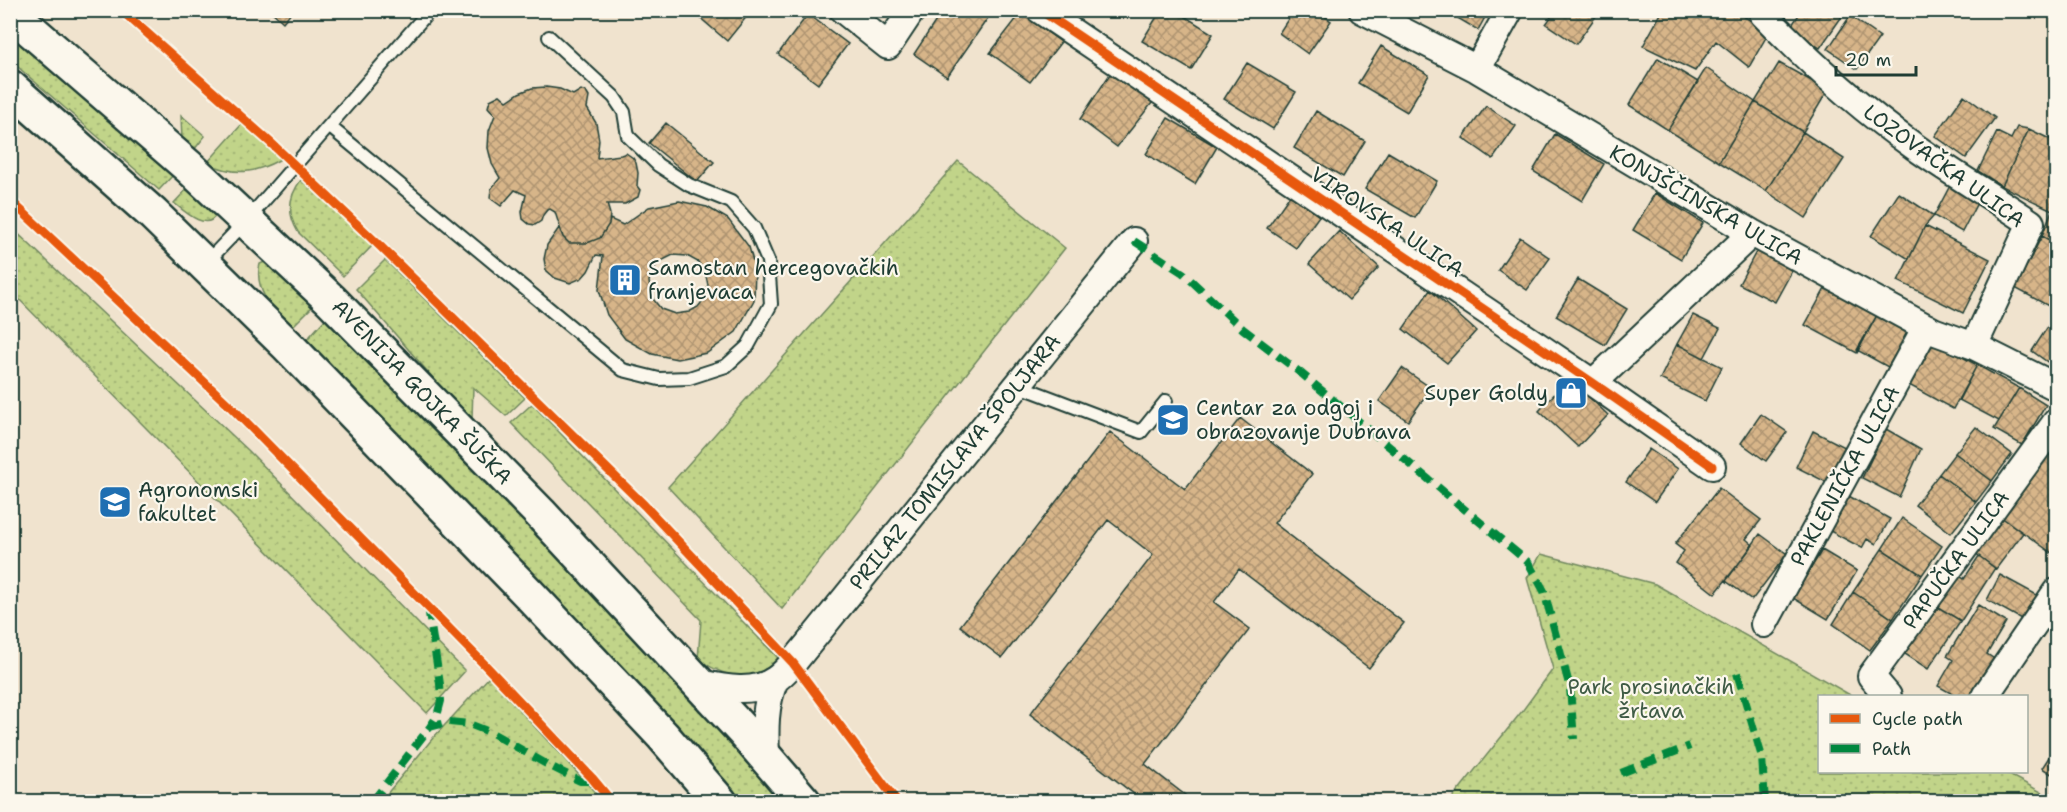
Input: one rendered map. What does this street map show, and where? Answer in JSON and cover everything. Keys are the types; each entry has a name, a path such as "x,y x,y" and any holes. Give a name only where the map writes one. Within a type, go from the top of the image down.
{"main road":[{"name":"AVENIJA GOJKA ŠUŠKA","path":"10,12 189,167 332,300 540,513 699,683 804,801"},
{"path":"10,87 206,263 537,602 663,736 720,801"}],"street":[{"path":"843,10 888,46 912,10"},
{"name":"VIROVSKA ULICA","path":"1040,10 1593,383 1712,466"},
{"name":"KONJŠČINSKA ULICA","path":"1362,10 1477,69 1752,233 1926,327 1974,346 2056,387"},
{"path":"1477,69 1510,10"},
{"name":"LOZOVAČKA ULICA","path":"1763,14 1805,58 1857,103 1916,148 2031,223 1974,346"},
{"path":"1593,383 1752,233"},
{"name":"PRILAZ TOMISLAVA ŠPOLJARA","path":"766,758 767,706 775,680 801,654 1134,241"},
{"name":"PAKLENIČKA ULICA","path":"1764,624 1926,327"},
{"name":"PAPUČKA ULICA","path":"1887,695 1871,676 2056,422"},
{"path":"1986,695 2056,592"},
{"name":"PRILAZ TOMISLAVA ŠPOLJARA","path":"699,683 722,688 744,689 775,680"}],"lane":[{"path":"206,263 247,220 430,10"},
{"path":"328,126 623,370 659,380 689,378 726,366 748,346 771,304 768,261 754,228 731,202 689,185 658,165 628,136 624,112 614,97 549,37"},
{"path":"1017,385 1141,432 1166,401"}],"green space":[{"path":"11,32 174,174 159,190 11,61"},
{"path":"181,115 205,136 194,150 182,142"},
{"path":"242,124 281,159 262,168 244,172 227,170 207,163"},
{"path":"958,161 1065,248 782,609 668,487"},
{"path":"301,180 373,245 343,276 298,232 294,225 291,199"},
{"path":"188,188 216,215 212,220 201,221 174,203"},
{"path":"11,227 249,451 465,671 427,713 11,291"},
{"path":"385,260 525,398 506,416 473,387 472,419 467,417 356,289"},
{"path":"267,261 313,306 289,330 266,300 259,282 260,264"},
{"path":"326,318 565,559 786,801 741,801 499,538 303,344"},
{"path":"532,404 780,660 759,673 739,676 719,671 698,659 701,620 511,423"},
{"name":"Park prosinačkih žrtava","path":"1541,554 1655,584 1850,695 1818,695 1818,773 2006,773 2056,801 1450,801 1553,669 1527,578"},
{"path":"489,677 603,801 381,801 433,738"}],"building":[{"path":"270,10 293,10 283,22"},
{"path":"691,10 752,10 727,41"},
{"path":"943,10 982,10 990,15 947,77 914,54"},
{"path":"1161,10 1175,10 1213,34 1191,70 1142,41"},
{"path":"1294,10 1316,10 1331,21 1308,54 1279,33"},
{"path":"1444,10 1489,10 1478,30"},
{"path":"1556,10 1596,10 1599,12 1576,44 1546,24"},
{"path":"1663,10 1739,10 1737,12 1769,32 1749,67 1716,41 1695,71 1643,46"},
{"path":"1802,10 1836,10 1843,15 1820,48 1790,28"},
{"path":"1021,13 1061,42 1030,82 990,53"},
{"path":"808,14 848,44 818,84 778,54"},
{"path":"1850,16 1880,37 1857,69 1828,49"},
{"path":"1381,46 1429,75 1407,112 1358,83"},
{"path":"1658,58 1698,82 1668,130 1629,105"},
{"path":"1247,63 1296,92 1273,129 1224,99"},
{"path":"1779,63 1828,90 1803,132 1755,102"},
{"path":"1706,68 1755,102 1719,162 1668,130"},
{"path":"1112,71 1156,98 1117,147 1080,119"},
{"path":"532,88 560,89 573,95 581,90 586,92 589,97 587,108 596,123 599,140 597,158 626,153 636,163 637,186 640,190 638,197 625,204 607,204 610,214 609,224 600,238 587,243 569,243 563,237 555,212 550,209 543,215 541,221 535,225 529,224 523,219 522,212 526,195 515,190 501,206 490,198 491,189 500,178 492,164 488,148 489,131 495,115 488,107 490,100 500,95 507,101"},
{"path":"1964,95 1995,118 1966,158 1935,136"},
{"path":"1755,102 1803,132 1766,191 1719,162"},
{"path":"1486,106 1516,126 1493,159 1463,138"},
{"path":"1316,111 1365,141 1343,177 1294,148"},
{"path":"1168,118 1217,147 1195,184 1146,154"},
{"path":"666,123 714,162 697,182 649,143"},
{"path":"2017,127 2029,129 2002,186 1978,171 1997,132 2011,139"},
{"path":"2029,129 2056,142 2056,244 2042,236 2052,210 2002,186"},
{"path":"1803,132 1844,159 1806,218 1766,191"},
{"path":"1555,134 1604,164 1582,201 1533,171"},
{"path":"1388,152 1437,181 1415,218 1365,189"},
{"path":"1952,182 1981,195 1962,232 1934,216"},
{"path":"1655,193 1703,223 1681,259 1633,230"},
{"path":"1899,193 1934,216 1925,226 1909,259 1871,236"},
{"path":"1290,195 1319,216 1296,248 1267,228"},
{"name":"Samostan hercegovačkih franjevaca","path":"679,201 707,207 728,219 749,247 755,268 754,300 736,332 707,353 677,359 652,354 625,339 607,315 599,290 603,256 596,255 582,278 570,283 555,278 546,270 544,259 547,245 559,228 569,243 587,243 600,238 610,219 623,225 649,207","holes":["673,255 687,256 698,262 705,271 708,285 705,298 698,307 689,312 675,314 661,309 653,299 649,281 653,269 661,261"]},
{"path":"1925,226 1990,259 1963,313 1898,281"},
{"path":"1339,231 1379,267 1349,300 1309,264"},
{"path":"2042,236 2056,244 2056,310 2015,288"},
{"path":"1520,237 1550,258 1527,290 1498,270"},
{"path":"1757,250 1793,269 1775,302 1739,284"},
{"path":"1578,279 1627,309 1605,345 1556,316"},
{"path":"1826,287 1877,315 1857,353 1805,325"},
{"path":"1430,290 1476,331 1447,363 1403,329"},
{"path":"2056,314 2056,368 2032,351"},
{"path":"1693,315 1720,328 1704,358 1677,344"},
{"path":"1877,315 1908,333 1888,367 1857,350"},
{"path":"1933,341 1977,365 1953,409 1909,385"},
{"path":"1677,344 1722,367 1705,401 1660,379"},
{"path":"1977,365 2019,388 1999,421 1959,400"},
{"path":"1402,368 1431,388 1408,421 1379,401"},
{"path":"1569,378 1608,415 1578,447 1539,411"},
{"path":"2019,388 2046,405 2022,445 1994,429"},
{"path":"1761,414 1787,432 1766,461 1741,443"},
{"path":"1240,418 1312,474 1274,523 1404,623 1369,668 1239,569 1214,602 1250,629 1145,764 1194,802 1130,802 1135,795 1030,714 1153,555 1108,520 1002,658 960,626 1110,432 1185,489"},
{"path":"1976,427 2012,454 1992,481 1955,453"},
{"path":"1886,429 1921,449 1899,497 1862,478"},
{"path":"1813,431 1847,448 1830,484 1796,467"},
{"path":"2044,448 2056,456 2056,556 1997,514"},
{"path":"1649,449 1678,469 1655,502 1626,482"},
{"path":"1955,453 1992,481 1976,502 1939,474"},
{"path":"1939,474 1976,502 1951,533 1915,505"},
{"path":"1719,488 1761,520 1746,539 1753,545 1715,594 1676,563 1684,551 1675,544"},
{"path":"1847,495 1890,519 1876,544 1867,539 1862,548 1828,530"},
{"path":"1997,514 2023,533 1996,569 1970,549"},
{"path":"1902,518 1942,546 1922,575 1882,549"},
{"path":"1760,534 1787,554 1752,600 1726,581"},
{"path":"1882,549 1922,575 1893,619 1853,592"},
{"path":"1822,550 1857,571 1828,619 1793,598"},
{"path":"1979,556 1995,568 1961,621 1933,604 1953,572 1964,579"},
{"path":"2000,575 2037,595 2023,620 1987,600"},
{"path":"1853,592 1893,619 1870,650 1833,624"},
{"path":"1933,604 1961,621 1928,669 1902,652"},
{"path":"1978,605 2006,622 1987,654 1999,662 1980,695 1954,695 1938,686 1953,660 1947,656"},
{"path":"2056,746 2056,777 2042,768"}],"marked path":[{"path":"1134,241 1183,273 1243,329 1302,374 1528,562 1544,591 1570,688 1574,739"},
{"path":"428,607 441,701 437,716 430,727"},
{"path":"1737,673 1762,757 1765,802"},
{"path":"372,802 430,727 449,722 469,724 492,733 580,781 595,781"},
{"path":"1621,773 1690,746"}],"cycle path":[{"path":"121,10 271,143 381,247 644,505 793,663 897,802"},
{"path":"1040,10 1593,383 1712,466"},
{"path":"10,200 232,408 485,665 612,802"}],"place":[{"name":"Samostan hercegovačkih franjevaca","path":"625,280"},
{"name":"Super Goldy","path":"1571,393"},
{"name":"Centar za odgoj i obrazovanje Dubrava","path":"1173,420"},
{"name":"Agronomski fakultet","path":"115,502"}]}
